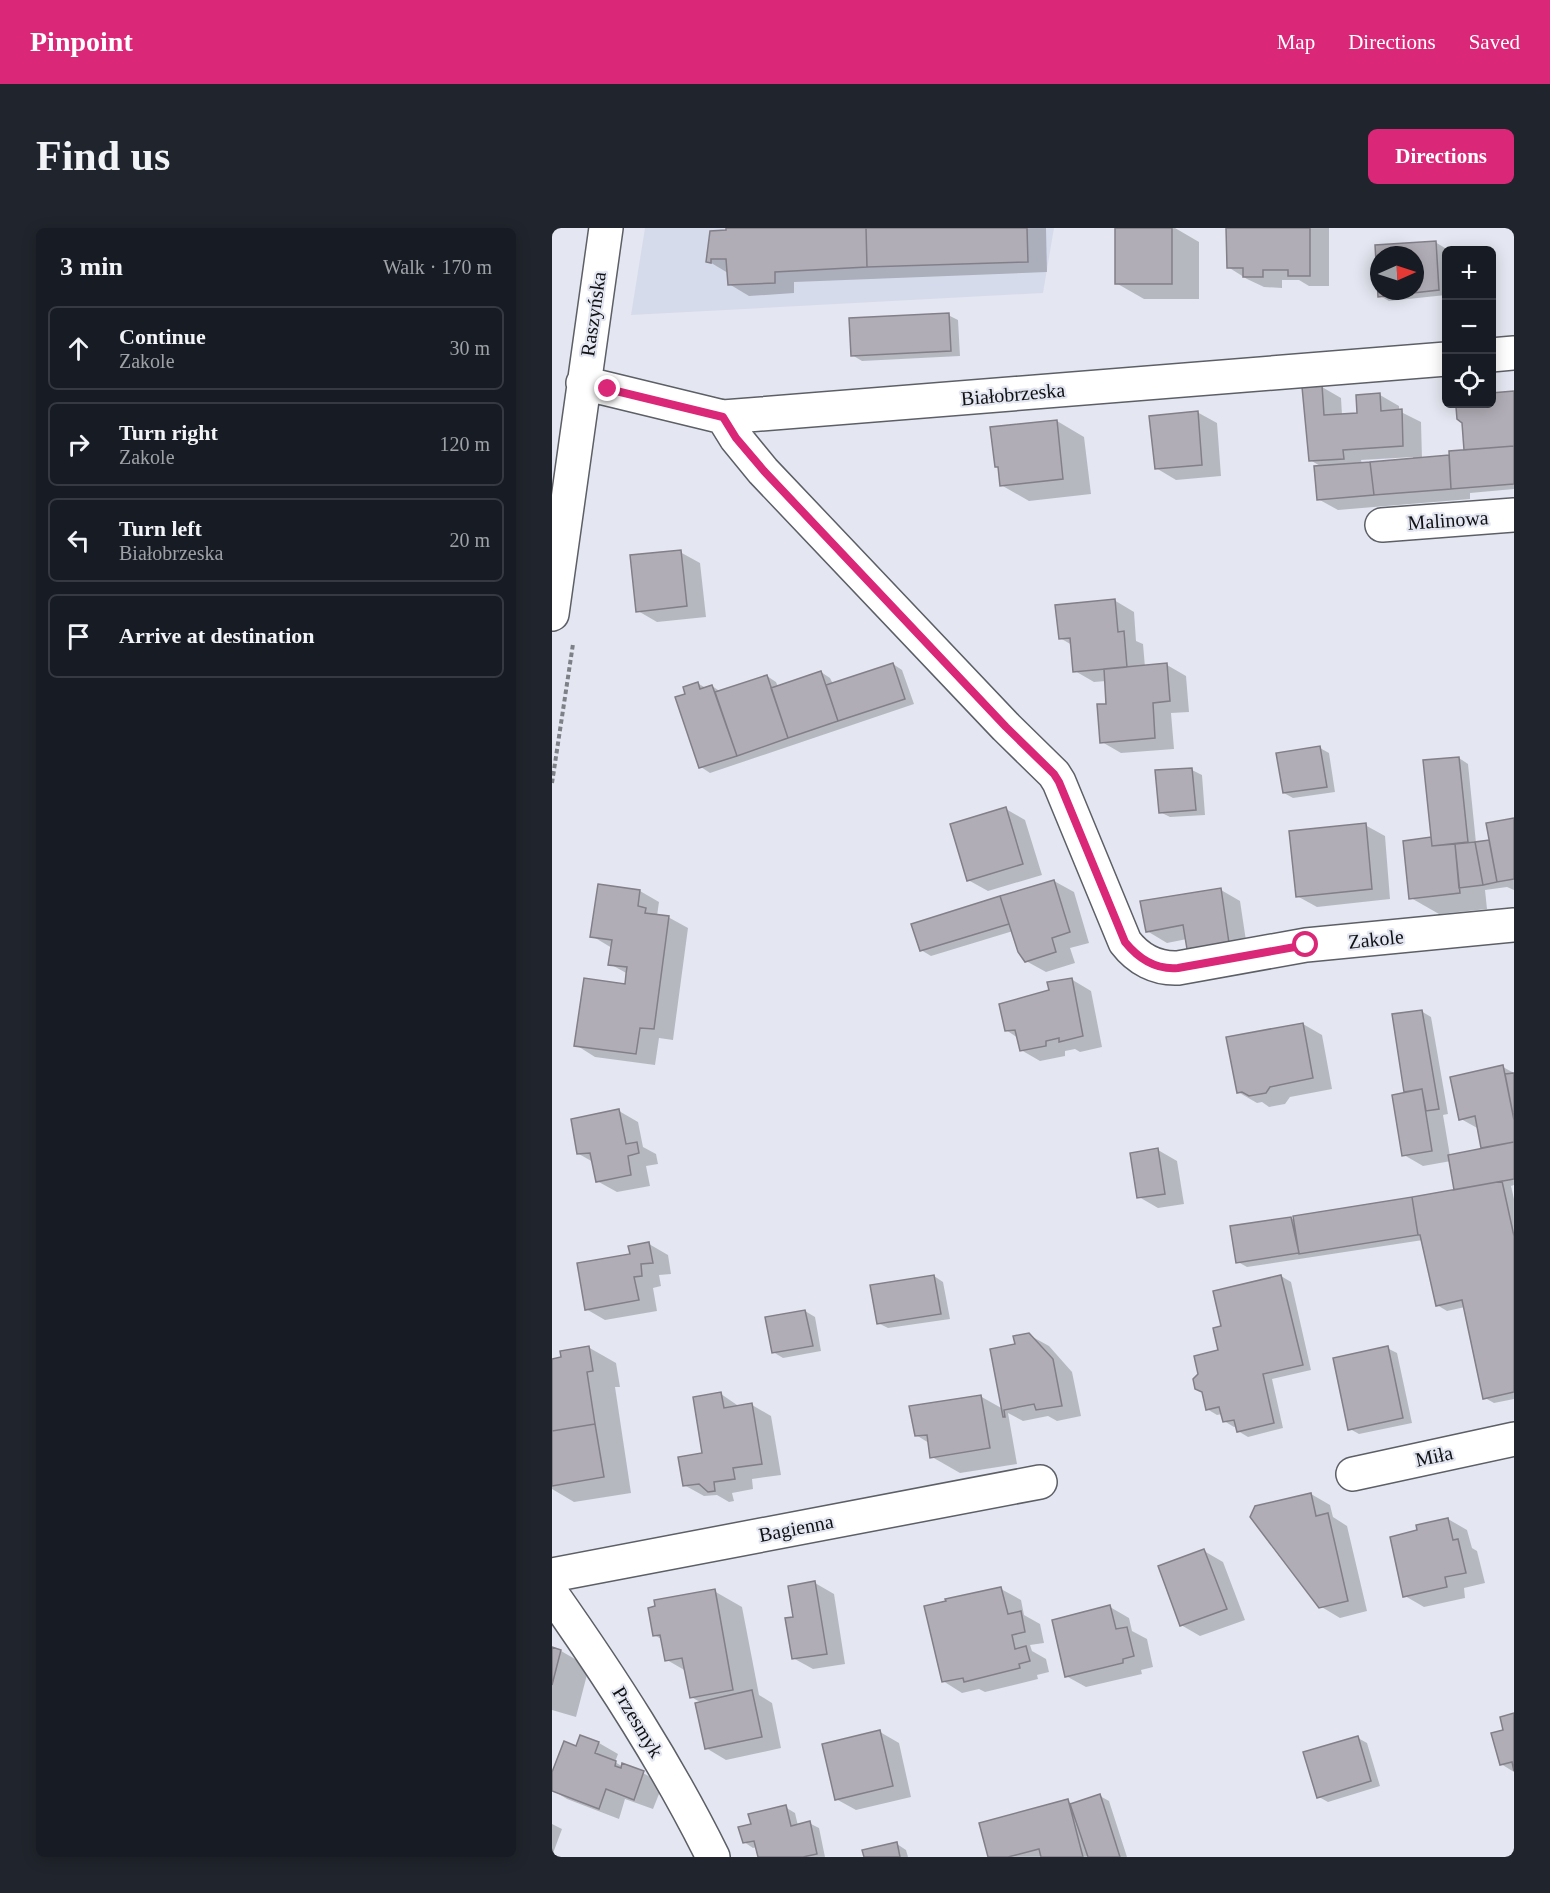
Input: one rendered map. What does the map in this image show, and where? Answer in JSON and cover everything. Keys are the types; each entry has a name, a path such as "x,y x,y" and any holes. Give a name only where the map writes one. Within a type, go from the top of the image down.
{"street":[{"name":"Raszyńska","path":"552,614 606,228"},
{"path":"1496,355 1514,353"},
{"name":"Białobrzeska","path":"583,383 723,417 1442,359"},
{"name":"Zakole","path":"723,417 736,438 764,471 1006,727 1054,774 1125,942 1139,957 1164,968 1178,968 1306,945 1514,925"},
{"name":"Malinowa","path":"1382,525 1514,514"},
{"name":"Miła","path":"1353,1474 1514,1439"},
{"name":"Bagienna","path":"552,1575 1040,1482"},
{"name":"Przesmyk","path":"552,1594 611,1679 685,1799 713,1857"}],"shaded area":[{"path":"645,228 1054,228 1043,293 631,315"}],"building":[{"path":"726,228 866,228 867,267 775,272 775,283 728,285 726,259 711,259 711,263 706,262 710,231 726,230"},
{"path":"866,228 1027,228 1028,262 867,267"},
{"path":"1115,228 1172,228 1172,284 1115,284"},
{"path":"1226,228 1310,228 1310,276 1288,276 1288,270 1263,270 1263,277 1243,277 1243,268 1227,268"},
{"path":"1436,241 1439,290 1424,292 1424,246 1375,246"},
{"path":"949,313 951,351 851,356 849,318"},
{"path":"1322,385 1324,415 1357,413 1356,395 1380,393 1381,411 1402,409 1403,446 1343,450 1344,459 1309,461 1302,387"},
{"path":"1514,391 1514,446 1464,450 1462,423 1457,419 1456,408 1496,408 1496,393"},
{"path":"1198,411 1202,465 1155,469 1149,416"},
{"path":"1057,420 1063,479 1000,486 990,427"},
{"path":"1514,446 1514,484 1451,489 1449,451"},
{"path":"1449,455 1451,489 1374,495 1370,462"},
{"path":"1370,462 1374,495 1317,500 1314,466"},
{"path":"681,550 687,606 636,612 630,555"},
{"path":"1115,599 1118,632 1124,631 1127,667 1073,672 1070,638 1059,639 1055,605"},
{"path":"893,663 905,699 838,721 826,685"},
{"path":"1167,663 1170,701 1153,703 1155,738 1100,743 1097,704 1106,704 1104,669"},
{"path":"821,671 838,721 788,738 771,688"},
{"path":"767,675 788,738 737,756 715,692"},
{"path":"698,682 700,689 712,685 737,756 699,768 675,697 685,694 683,687"},
{"path":"1320,746 1327,787 1283,793 1276,753"},
{"path":"1459,757 1468,842 1432,846 1423,760"},
{"path":"1192,768 1196,810 1159,813 1155,770"},
{"path":"1006,807 1023,864 967,881 950,824"},
{"path":"1514,818 1514,879 1497,882 1486,823"},
{"path":"1366,823 1372,889 1296,897 1289,831"},
{"path":"1431,837 1432,846 1455,844 1460,893 1409,899 1403,841"},
{"path":"1489,840 1497,882 1483,885 1475,842"},
{"path":"1475,842 1483,885 1459,888 1455,844"},
{"path":"1054,880 1070,932 1052,938 1056,952 1025,962 1018,952 1000,896"},
{"path":"598,884 640,890 638,906 646,908 645,913 669,916 654,1029 640,1028 636,1054 574,1046 584,978 625,984 627,967 608,965 612,940 590,937"},
{"path":"1221,888 1229,943 1187,949 1183,925 1146,932 1140,901"},
{"path":"1000,896 1009,924 920,951 911,924"},
{"path":"1072,978 1083,1036 1059,1042 1059,1038 1046,1041 1046,1046 1020,1051 1015,1030 1005,1031 999,1004 1049,990 1047,982"},
{"path":"1422,1010 1439,1109 1426,1111 1422,1089 1404,1092 1392,1014"},
{"path":"1303,1023 1313,1078 1270,1087 1266,1093 1249,1096 1242,1092 1237,1093 1226,1037"},
{"path":"1503,1065 1514,1120 1514,1142 1481,1148 1475,1116 1459,1120 1450,1077"},
{"path":"1514,1073 1514,1120 1505,1074"},
{"path":"1422,1089 1432,1151 1402,1156 1392,1095"},
{"path":"619,1109 626,1144 637,1142 639,1153 628,1156 631,1175 596,1182 590,1153 577,1154 571,1119"},
{"path":"1514,1142 1514,1179 1454,1190 1448,1155"},
{"path":"1158,1148 1165,1194 1137,1198 1130,1153"},
{"path":"1502,1181 1514,1236 1514,1392 1483,1399 1462,1300 1436,1306 1420,1235 1418,1235 1412,1197"},
{"path":"1412,1197 1418,1235 1299,1254 1293,1216"},
{"path":"1291,1217 1299,1253 1236,1263 1230,1226"},
{"path":"649,1242 653,1263 641,1264 642,1276 634,1277 639,1300 585,1310 577,1263 630,1254 628,1246"},
{"path":"934,1275 941,1314 877,1324 870,1285"},
{"path":"1281,1275 1303,1365 1263,1374 1274,1423 1237,1432 1234,1420 1223,1422 1219,1407 1206,1410 1202,1392 1195,1389 1193,1379 1198,1374 1194,1356 1218,1350 1213,1328 1221,1326 1213,1291"},
{"path":"805,1310 813,1346 772,1353 765,1317"},
{"path":"1029,1333 1053,1359 1062,1406 1036,1410 1034,1404 1004,1410 1005,1417 1003,1417 990,1349 1015,1344 1013,1336"},
{"path":"589,1346 593,1371 587,1372 595,1424 552,1431 552,1359 561,1357 560,1351"},
{"path":"1388,1346 1403,1418 1348,1430 1333,1358"},
{"path":"721,1392 724,1408 752,1403 762,1464 733,1468 735,1479 714,1482 715,1491 708,1492 699,1484 683,1486 678,1457 702,1453 693,1397"},
{"path":"981,1395 990,1448 930,1458 927,1435 915,1436 909,1406"},
{"path":"595,1424 604,1477 552,1486 552,1431"},
{"path":"1311,1493 1316,1516 1328,1513 1348,1601 1319,1608 1250,1517 1255,1506"},
{"path":"1448,1518 1453,1540 1458,1539 1466,1573 1445,1577 1447,1587 1403,1597 1390,1537 1417,1530 1416,1525"},
{"path":"1204,1549 1227,1609 1180,1626 1158,1566"},
{"path":"815,1581 827,1654 792,1659 785,1618 793,1617 788,1586"},
{"path":"1001,1587 1008,1614 1021,1611 1025,1632 1012,1635 1015,1649 1026,1646 1030,1661 1019,1664 1020,1668 964,1682 963,1678 942,1682 924,1606"},
{"path":"715,1589 733,1690 690,1698 682,1658 665,1661 660,1635 653,1636 648,1608 655,1606 654,1600"},
{"path":"1110,1605 1116,1629 1127,1627 1134,1656 1123,1659 1123,1663 1065,1677 1052,1620"},
{"path":"552,1647 561,1650 552,1685"},
{"path":"752,1690 762,1737 705,1749 695,1703"},
{"path":"1514,1713 1514,1771 1512,1762 1500,1765 1491,1733 1503,1730 1500,1717"},
{"path":"880,1730 893,1786 835,1800 822,1744"},
{"path":"580,1735 599,1742 595,1753 616,1761 615,1766 621,1768 622,1763 644,1771 634,1800 606,1789 599,1809 552,1791 552,1772 564,1741 576,1746"},
{"path":"1358,1736 1371,1781 1317,1798 1303,1752"},
{"path":"1100,1794 1120,1857 1088,1857 1070,1804"},
{"path":"1068,1799 1083,1857 1041,1857 1039,1849 1008,1857 988,1857 979,1823"},
{"path":"786,1805 791,1826 810,1821 817,1854 803,1857 758,1857 754,1841 743,1843 738,1827 751,1824 748,1814"},
{"path":"897,1842 900,1857 864,1857 862,1850"}],"route":[{"path":"608,389 723,417 736,438 764,471 1006,727 1054,774 1125,942 1139,957 1171,969 1306,945"}]}
